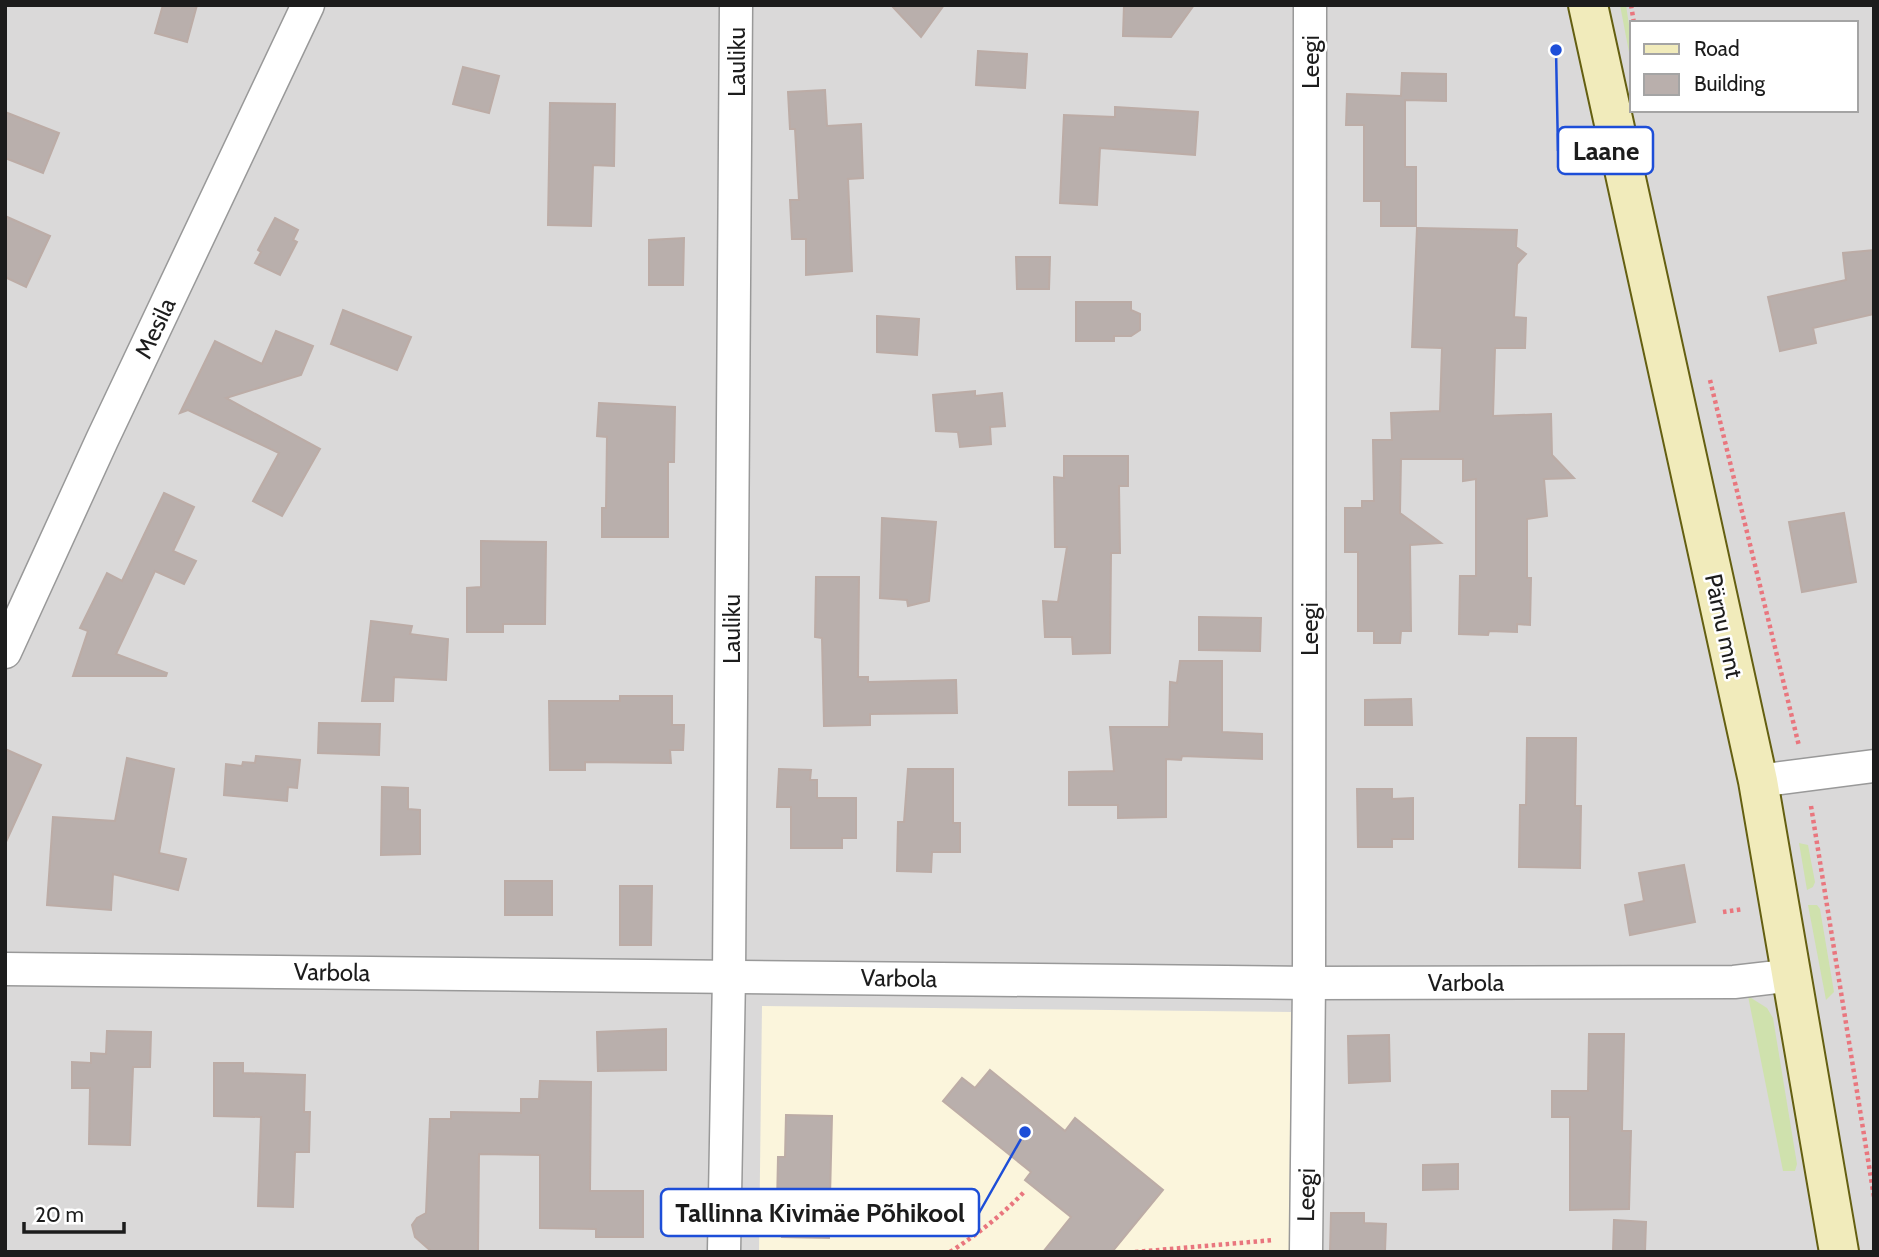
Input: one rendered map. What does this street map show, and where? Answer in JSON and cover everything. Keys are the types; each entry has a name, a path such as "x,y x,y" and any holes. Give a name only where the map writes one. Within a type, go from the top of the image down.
{"main road":[{"name":"Pärnu mnt","path":"1588,5 1758,780 1839,1252"}],"street":[{"name":"Mesila","path":"5,652 308,5"},
{"name":"Lauliku","path":"724,1252 729,976 736,5"},
{"name":"Leegi","path":"1306,1244 1309,983 1310,5"},
{"path":"1758,780 1874,766"},
{"name":"Varbola","path":"5,969 1309,983 1734,982 1793,975"}],"path":[{"path":"1708,373 1807,775 1874,1197"},
{"path":"950,1252 978,1234 1025,1191"},
{"path":"1135,1252 1306,1244"}],"shaded area":[{"path":"5,5 1874,5 1874,1252 5,1252"},
{"path":"762,1006 1291,1012 1289,1252 759,1252"}],"green space":[{"path":"1620,5 1626,5 1630,58"},
{"path":"1799,843 1808,845 1815,882 1813,887 1807,890"},
{"path":"1808,905 1817,905 1820,909 1834,992 1826,1000"},
{"path":"1748,996 1767,1008 1773,1018 1797,1164 1795,1171 1783,1171"}],"building":[{"path":"163,5 197,5 187,42 155,33"},
{"path":"891,5 944,5 921,37"},
{"path":"1124,5 1194,5 1171,37 1123,36"},
{"path":"978,51 1027,54 1025,88 976,85"},
{"path":"463,67 499,76 489,113 453,104"},
{"path":"1402,73 1446,74 1446,101 1405,100 1405,167 1416,167 1416,226 1381,226 1381,201 1364,201 1364,125 1346,125 1347,94 1401,96"},
{"path":"825,90 827,126 861,124 863,178 848,179 852,271 806,275 806,239 792,239 790,200 799,200 795,129 790,129 788,92"},
{"path":"550,103 615,104 614,166 593,165 591,226 548,225"},
{"path":"1115,107 1198,112 1195,155 1100,148 1097,205 1060,203 1064,115 1115,117"},
{"path":"5,112 59,133 43,173 5,158"},
{"path":"5,216 50,236 26,287 5,277"},
{"path":"275,218 298,230 293,240 297,242 280,275 255,263 261,252 258,250"},
{"path":"1417,228 1517,230 1516,247 1526,254 1517,264 1514,317 1526,318 1525,348 1495,348 1493,416 1551,414 1552,455 1574,478 1544,479 1547,516 1527,519 1527,578 1531,578 1530,625 1517,624 1517,632 1459,634 1460,576 1476,576 1476,479 1463,481 1463,459 1401,459 1400,513 1441,543 1410,545 1411,631 1401,631 1400,643 1374,643 1374,631 1358,631 1358,552 1345,552 1345,508 1362,508 1362,501 1374,501 1373,440 1392,440 1391,413 1440,411 1442,348 1412,347"},
{"path":"684,238 683,285 649,285 649,240"},
{"path":"1874,250 1874,314 1813,328 1816,343 1780,351 1768,297 1846,280 1843,253"},
{"path":"1016,257 1050,257 1049,289 1017,289"},
{"path":"1076,302 1131,302 1131,310 1140,314 1140,330 1131,336 1114,336 1114,341 1076,341"},
{"path":"343,310 411,337 397,370 331,344"},
{"path":"877,316 919,319 917,355 877,352"},
{"path":"276,331 313,346 301,375 226,398 320,449 282,516 253,501 279,453 188,410 180,413 215,341 262,364"},
{"path":"975,391 975,396 1002,393 1005,426 990,427 991,444 960,447 958,432 936,431 933,395"},
{"path":"599,403 675,407 674,462 668,462 668,537 602,537 602,508 606,508 607,437 597,436"},
{"path":"1064,456 1128,456 1128,486 1119,486 1120,553 1111,553 1110,653 1073,654 1072,637 1045,637 1043,601 1058,602 1067,547 1055,547 1054,477 1064,478"},
{"path":"164,493 194,507 173,551 196,561 184,584 155,571 116,654 167,673 166,676 73,676 88,631 80,628 107,573 122,581"},
{"path":"1844,513 1856,582 1802,592 1789,522"},
{"path":"882,518 936,522 929,601 908,606 907,600 880,598"},
{"path":"481,541 546,542 545,624 503,624 503,632 467,632 467,588 481,587"},
{"path":"816,577 859,577 858,677 868,677 868,682 956,680 957,713 870,714 870,725 824,726 822,638 815,637"},
{"path":"1199,617 1261,618 1260,651 1199,650"},
{"path":"371,621 412,626 410,634 448,639 446,680 394,677 393,701 362,701"},
{"path":"1180,661 1222,661 1222,732 1262,734 1262,759 1182,756 1181,760 1166,759 1166,817 1118,818 1118,805 1069,805 1069,772 1114,771 1110,727 1169,727 1170,682 1177,683"},
{"path":"620,696 672,696 672,725 684,725 683,750 670,750 671,763 585,762 585,770 550,770 549,701 620,701"},
{"path":"1411,699 1412,725 1365,725 1365,700"},
{"path":"319,723 380,724 379,755 318,753"},
{"path":"1527,738 1576,738 1575,806 1581,806 1580,868 1519,867 1520,805 1526,805"},
{"path":"5,749 41,765 5,844"},
{"path":"256,756 300,760 297,788 288,787 287,801 224,795 226,764 242,766 243,762 255,763"},
{"path":"127,758 174,769 159,853 186,859 178,890 113,874 111,910 47,905 53,817 115,821"},
{"path":"779,769 811,770 810,780 817,780 817,798 856,798 856,838 842,838 842,848 791,848 791,807 777,807"},
{"path":"908,769 953,769 953,823 960,823 960,852 932,852 931,872 897,871 898,822 904,822"},
{"path":"382,787 408,788 408,809 420,810 420,854 381,855"},
{"path":"1357,789 1392,789 1392,799 1413,798 1413,839 1392,839 1392,847 1358,847"},
{"path":"1684,865 1695,922 1630,935 1625,905 1644,901 1639,873"},
{"path":"505,881 552,881 552,915 505,915"},
{"path":"620,886 652,886 651,945 620,945"},
{"path":"666,1029 666,1070 598,1071 597,1032"},
{"path":"107,1031 151,1032 150,1067 133,1067 130,1145 89,1144 90,1088 72,1088 72,1062 91,1063 91,1053 106,1054"},
{"path":"1589,1034 1624,1034 1622,1131 1631,1131 1629,1209 1570,1210 1570,1117 1552,1117 1552,1091 1588,1091"},
{"path":"1389,1035 1390,1081 1349,1083 1348,1036"},
{"path":"214,1063 243,1063 243,1073 305,1075 304,1112 310,1112 309,1152 295,1152 293,1207 258,1206 261,1117 214,1116"},
{"path":"990,1070 1065,1131 1075,1118 1163,1190 1112,1252 1043,1252 1071,1217 1025,1180 1031,1172 943,1101 962,1078 975,1088"},
{"path":"540,1081 591,1082 590,1191 643,1191 643,1237 596,1237 596,1229 540,1228 540,1155 479,1154 478,1252 432,1252 415,1237 412,1225 426,1213 430,1119 451,1119 451,1112 521,1113 521,1099 539,1099"},
{"path":"786,1115 832,1116 829,1238 782,1237 783,1205 777,1205 778,1157 785,1157"},
{"path":"1458,1164 1458,1189 1423,1190 1423,1165"},
{"path":"1331,1213 1364,1213 1364,1223 1386,1224 1385,1252 1330,1252"},
{"path":"1614,1220 1646,1222 1645,1252 1613,1252"}],"place":[{"name":"Laane","path":"1556,50"},
{"name":"Tallinna Kivimäe Põhikool","path":"1025,1132"}]}
